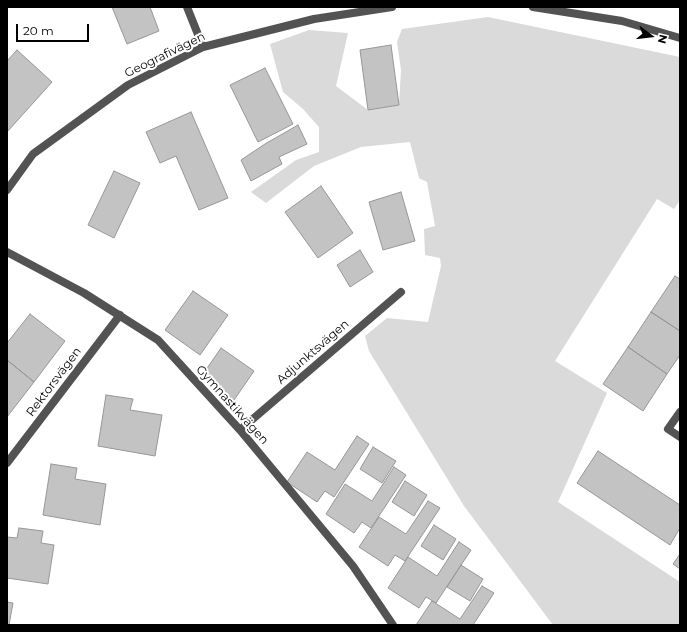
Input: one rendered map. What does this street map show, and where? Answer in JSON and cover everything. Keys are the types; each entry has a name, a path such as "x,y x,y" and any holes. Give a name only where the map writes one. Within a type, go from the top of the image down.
{"street":[{"path":"187,7 203,47"},
{"name":"Geografivägen","path":"7,190 33,154 128,85 203,47 314,19 392,7"},
{"path":"533,7 622,21 680,38"},
{"name":"Gymnastikvägen","path":"7,252 84,293 158,340 240,430 353,566 393,625"},
{"name":"Adjunktsvägen","path":"240,430 401,292"},
{"name":"Rektorsvägen","path":"7,462 120,315"},
{"path":"680,412 668,429 680,437"}],"shaded area":[{"path":"488,17 680,57 680,200 674,209 657,199 555,361 607,393 558,502 680,582 680,625 553,625 464,506 369,351 365,336 387,318 428,322 441,266 440,258 425,255 424,229 435,226 427,182 419,178 410,142 361,147 314,166 266,203 251,192 296,160 319,152 319,127 303,109 283,92 270,44 309,30 348,33 336,86 368,110 399,105 401,70 397,42 402,29"}],"building":[{"path":"112,7 150,7 159,31 127,44"},
{"path":"391,45 399,105 368,110 360,50"},
{"path":"17,50 52,82 7,132 7,61"},
{"path":"265,68 293,124 258,142 230,85"},
{"path":"191,112 228,198 199,210 176,156 160,163 146,132"},
{"path":"298,125 307,144 279,157 282,164 251,181 241,160"},
{"path":"114,171 140,183 114,238 88,225"},
{"path":"321,186 353,233 318,258 285,212"},
{"path":"401,192 415,241 383,250 369,202"},
{"path":"360,250 373,272 350,287 337,265"},
{"path":"675,276 680,279 680,331 651,312"},
{"path":"193,291 228,315 200,355 165,330"},
{"path":"651,312 680,331 680,355 667,374 628,347"},
{"path":"30,314 65,341 34,382 7,360 7,343"},
{"path":"628,347 667,374 643,411 603,384"},
{"path":"221,348 254,371 234,400 201,377"},
{"path":"7,360 34,382 7,417"},
{"path":"106,395 133,399 130,410 162,415 155,456 98,446"},
{"path":"357,436 369,444 334,497 325,491 317,502 287,482 307,452 335,470"},
{"path":"373,447 396,461 382,483 360,469"},
{"path":"598,451 680,505 680,528 670,545 577,483"},
{"path":"51,464 77,468 75,479 106,484 100,525 43,515"},
{"path":"394,467 406,475 371,528 362,522 354,533 326,514 345,484 372,501"},
{"path":"405,481 427,495 414,516 392,502"},
{"path":"428,501 440,508 405,561 395,555 388,566 359,547 379,517 406,534"},
{"path":"434,525 456,539 443,560 421,546"},
{"path":"19,528 43,531 41,543 54,545 48,584 7,578 7,537 17,538"},
{"path":"459,542 471,550 436,603 426,597 419,608 388,588 408,557 437,576"},
{"path":"680,554 680,569 673,564"},
{"path":"461,565 483,579 470,601 447,587"},
{"path":"482,586 494,593 473,625 416,625 432,601 460,619"},
{"path":"7,602 13,603 9,625 7,625"}]}
